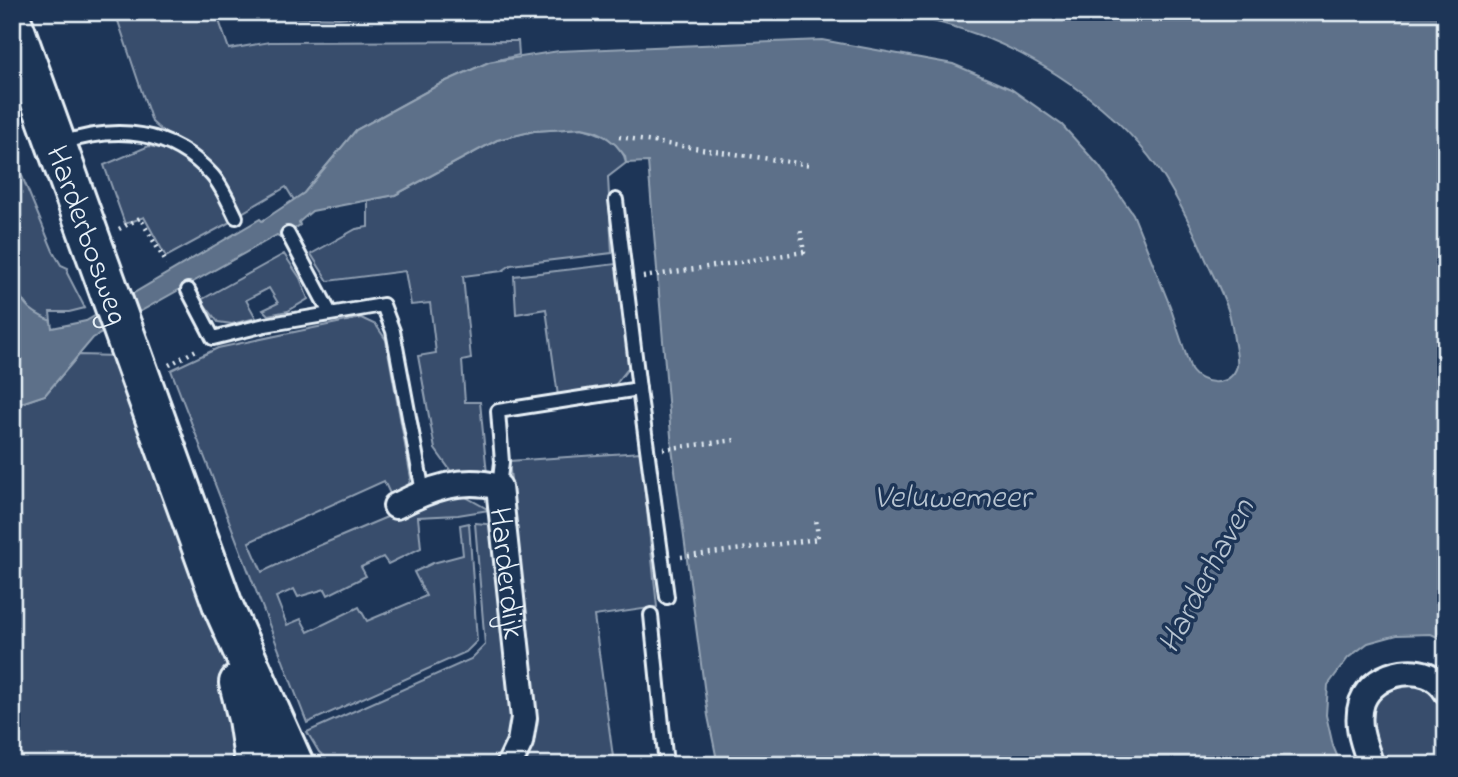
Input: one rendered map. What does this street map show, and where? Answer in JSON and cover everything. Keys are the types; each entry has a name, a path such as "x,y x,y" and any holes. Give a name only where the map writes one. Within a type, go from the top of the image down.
{"main road":[{"name":"Harderbosweg","path":"12,22 57,144 105,247 149,368"},
{"path":"149,368 223,606 248,719 255,765"},
{"path":"223,606 294,765"}],"street":[{"name":"Harderdijk","path":"396,506 423,492 461,482 482,482 499,487 524,718 520,742 509,765"},
{"path":"1371,765 1359,722 1362,703 1370,688 1399,673 1426,673 1442,684 1446,691"}],"lane":[{"path":"57,144 106,133 147,134 187,152 213,176 236,217"},
{"path":"616,200 667,597"},
{"path":"288,234 330,313"},
{"path":"188,290 213,338 265,325 383,305 393,331 423,492"},
{"path":"499,487 502,462 498,411 639,389"},
{"path":"651,615 666,765"}],"path":[{"path":"619,137 811,165"},
{"path":"105,247 140,218 167,264"},
{"path":"626,278 804,252 800,228"},
{"path":"149,368 213,338"},
{"path":"648,450 736,440"},
{"path":"663,559 818,539 816,518"}],"shaded area":[{"path":"115,12 216,12 229,49 270,42 518,41 519,55 489,62 442,83 356,130 304,193 294,200 286,187 240,214 228,188 212,165 152,122"},
{"path":"259,12 416,12 339,18 282,17 262,21"},
{"path":"582,128 616,144 626,163 608,177 612,253 511,265 502,271 463,276 471,359 462,361 465,402 480,402 487,474 453,474 435,449 418,356 436,353 430,303 411,305 405,271 328,281 311,254 356,229 368,227 368,200 395,195 497,140 534,131"},
{"path":"149,146 179,156 200,172 217,194 232,221 166,257 144,217 125,224 104,165"},
{"path":"12,152 53,251 61,265 68,268 67,273 85,308 69,312 50,312 51,321 30,310 16,287 12,250"},
{"path":"284,254 300,278 308,299 288,311 268,315 263,310 278,303 269,288 246,300 256,318 232,324 218,322 201,300"},
{"path":"616,264 630,366 612,389 558,396 546,309 516,314 514,276"},
{"path":"361,318 376,325 386,340 411,478 407,488 392,498 384,481 249,542 262,572 406,509 444,496 464,496 489,510 418,517 421,548 388,564 383,557 361,567 366,576 328,595 325,589 298,597 294,589 276,597 287,625 301,619 308,632 359,607 367,621 426,596 414,572 433,563 463,555 460,525 469,523 477,641 466,652 307,723 171,370 218,348"},
{"path":"79,355 117,356 214,621 237,704 249,765 12,765 12,406 45,395"},
{"path":"641,452 657,607 594,616 614,764 522,765 534,737 531,665 509,461"},
{"path":"475,523 497,525 512,694 512,733 506,756 495,765 334,765 319,752 307,732 471,659 485,645"},
{"path":"1413,679 1442,698 1446,707 1446,765 1380,765 1369,715 1377,694"}],"water":[{"name":"Veluwemeer","path":"876,12 1446,12 1446,641 1431,634 1397,635 1368,643 1348,658 1328,685 1326,715 1333,746 1341,765 718,765 708,716 672,448 648,162 626,163 625,156 616,145 595,131 582,128 534,131 497,140 395,195 312,211 299,222 300,225 281,238 277,235 93,338 45,395 12,406 12,275 25,304 51,321 52,328 86,321 260,219 262,221 304,193 356,130 442,83 489,62 559,51 822,40 953,64 1011,89 1062,125 1099,166 1133,214 1170,306 1191,370 1209,382 1229,378 1234,373 1237,361 1226,305 1177,199 1138,143 1114,118 1057,75 994,41 922,19"}],"water label":[{"name":"Harderhaven","path":"1204,575"}]}
